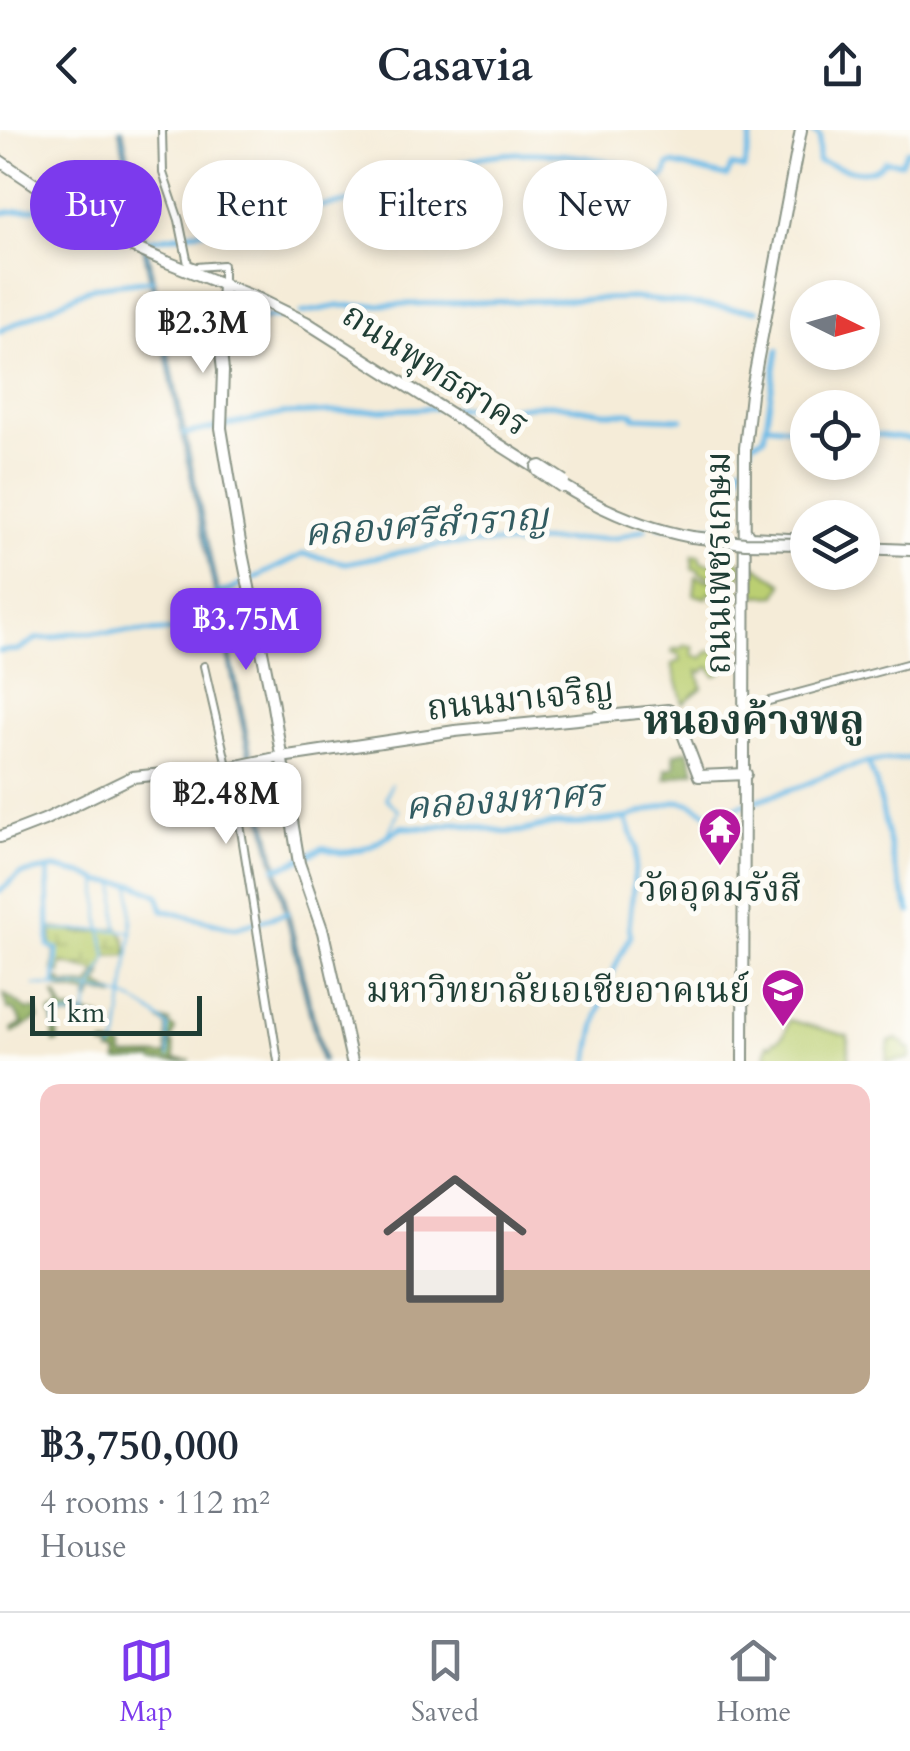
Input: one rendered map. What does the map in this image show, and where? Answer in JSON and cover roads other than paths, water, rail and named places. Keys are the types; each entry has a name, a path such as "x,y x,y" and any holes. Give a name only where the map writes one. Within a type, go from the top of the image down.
{"main road":[{"name":"ถนนเพชรเกษม","path":"744,1061 747,448 750,413 803,130"},
{"name":"ถนนพุทธสาคร","path":"0,163 107,234 290,314 599,505 652,526 693,536 790,542"},
{"path":"223,282 221,427 299,861 323,932 352,1061"},
{"path":"563,484 599,505"},
{"path":"652,526 682,537 748,541"},
{"path":"880,547 910,549"},
{"path":"880,548 910,549"},
{"name":"ถนนเพชรเกษม","path":"745,774 746,671"},
{"name":"ถนนมาเจริญ","path":"0,837 129,778 227,768 455,731 670,710 699,776 745,774"}],"street":[{"path":"162,130 163,174 178,217 180,264 195,268 223,265 223,282"},
{"path":"747,706 910,663"},
{"path":"204,666 240,818 278,1061"}],"water":[{"path":"119,130 123,130 129,160 125,160"},
{"path":"144,250 148,250 253,763 324,1061 250,764"}],"waterway":[{"path":"162,238 239,224 263,214 373,199 385,204 430,186 458,164 497,155 585,157 661,178 672,164 727,177 731,166 744,169 756,130"},
{"path":"807,130 820,136 818,162 854,171 870,171 885,161 901,163 910,150"},
{"path":"0,213 30,209"},
{"path":"0,331 93,287 152,280"},
{"path":"301,313 339,306 633,298 757,311"},
{"path":"162,332 287,315"},
{"path":"745,448 751,448 751,443 764,437 778,350"},
{"path":"449,408 551,404 634,413 634,417 682,419"},
{"path":"184,434 282,414 436,408"},
{"path":"767,425 790,427"},
{"path":"880,435 910,439"},
{"path":"659,525 734,526 741,465"},
{"path":"526,522 526,544"},
{"name":"คลองศรีสำราญ","path":"216,593 228,591 304,554 346,563 439,545 521,546 616,538 645,529"},
{"path":"0,651 18,650 36,639 70,633 176,631 222,623"},
{"name":"คลองมหาศร","path":"589,1061 604,996 631,936 637,848 626,818 677,801 711,815 868,762 910,758"},
{"path":"868,762 910,912"},
{"path":"386,837 399,811 386,798 391,784"},
{"name":"คลองมหาศร","path":"276,868 323,848 343,853 369,847 402,827 456,823 504,832 626,818"},
{"path":"0,891 20,874 55,868 102,882 134,884 158,895 163,910 234,928 287,913"},
{"path":"48,870 49,946 57,949 55,986"},
{"path":"55,1030 55,1016 85,1015 107,958 98,880"},
{"path":"112,1050 118,1039 132,934 131,884"},
{"path":"116,885 117,928"},
{"path":"49,929 131,932"},
{"path":"35,985 95,990 138,1003 168,1026 169,1057"}],"place":[{"name":"วัดอุดมรังสี","path":"720,867"},
{"name":"มหาวิทยาลัยเอเชียอาคเนย์","path":"783,1028"}],"district":[{"name":"หนองค้างพลู","path":"754,720"}]}
